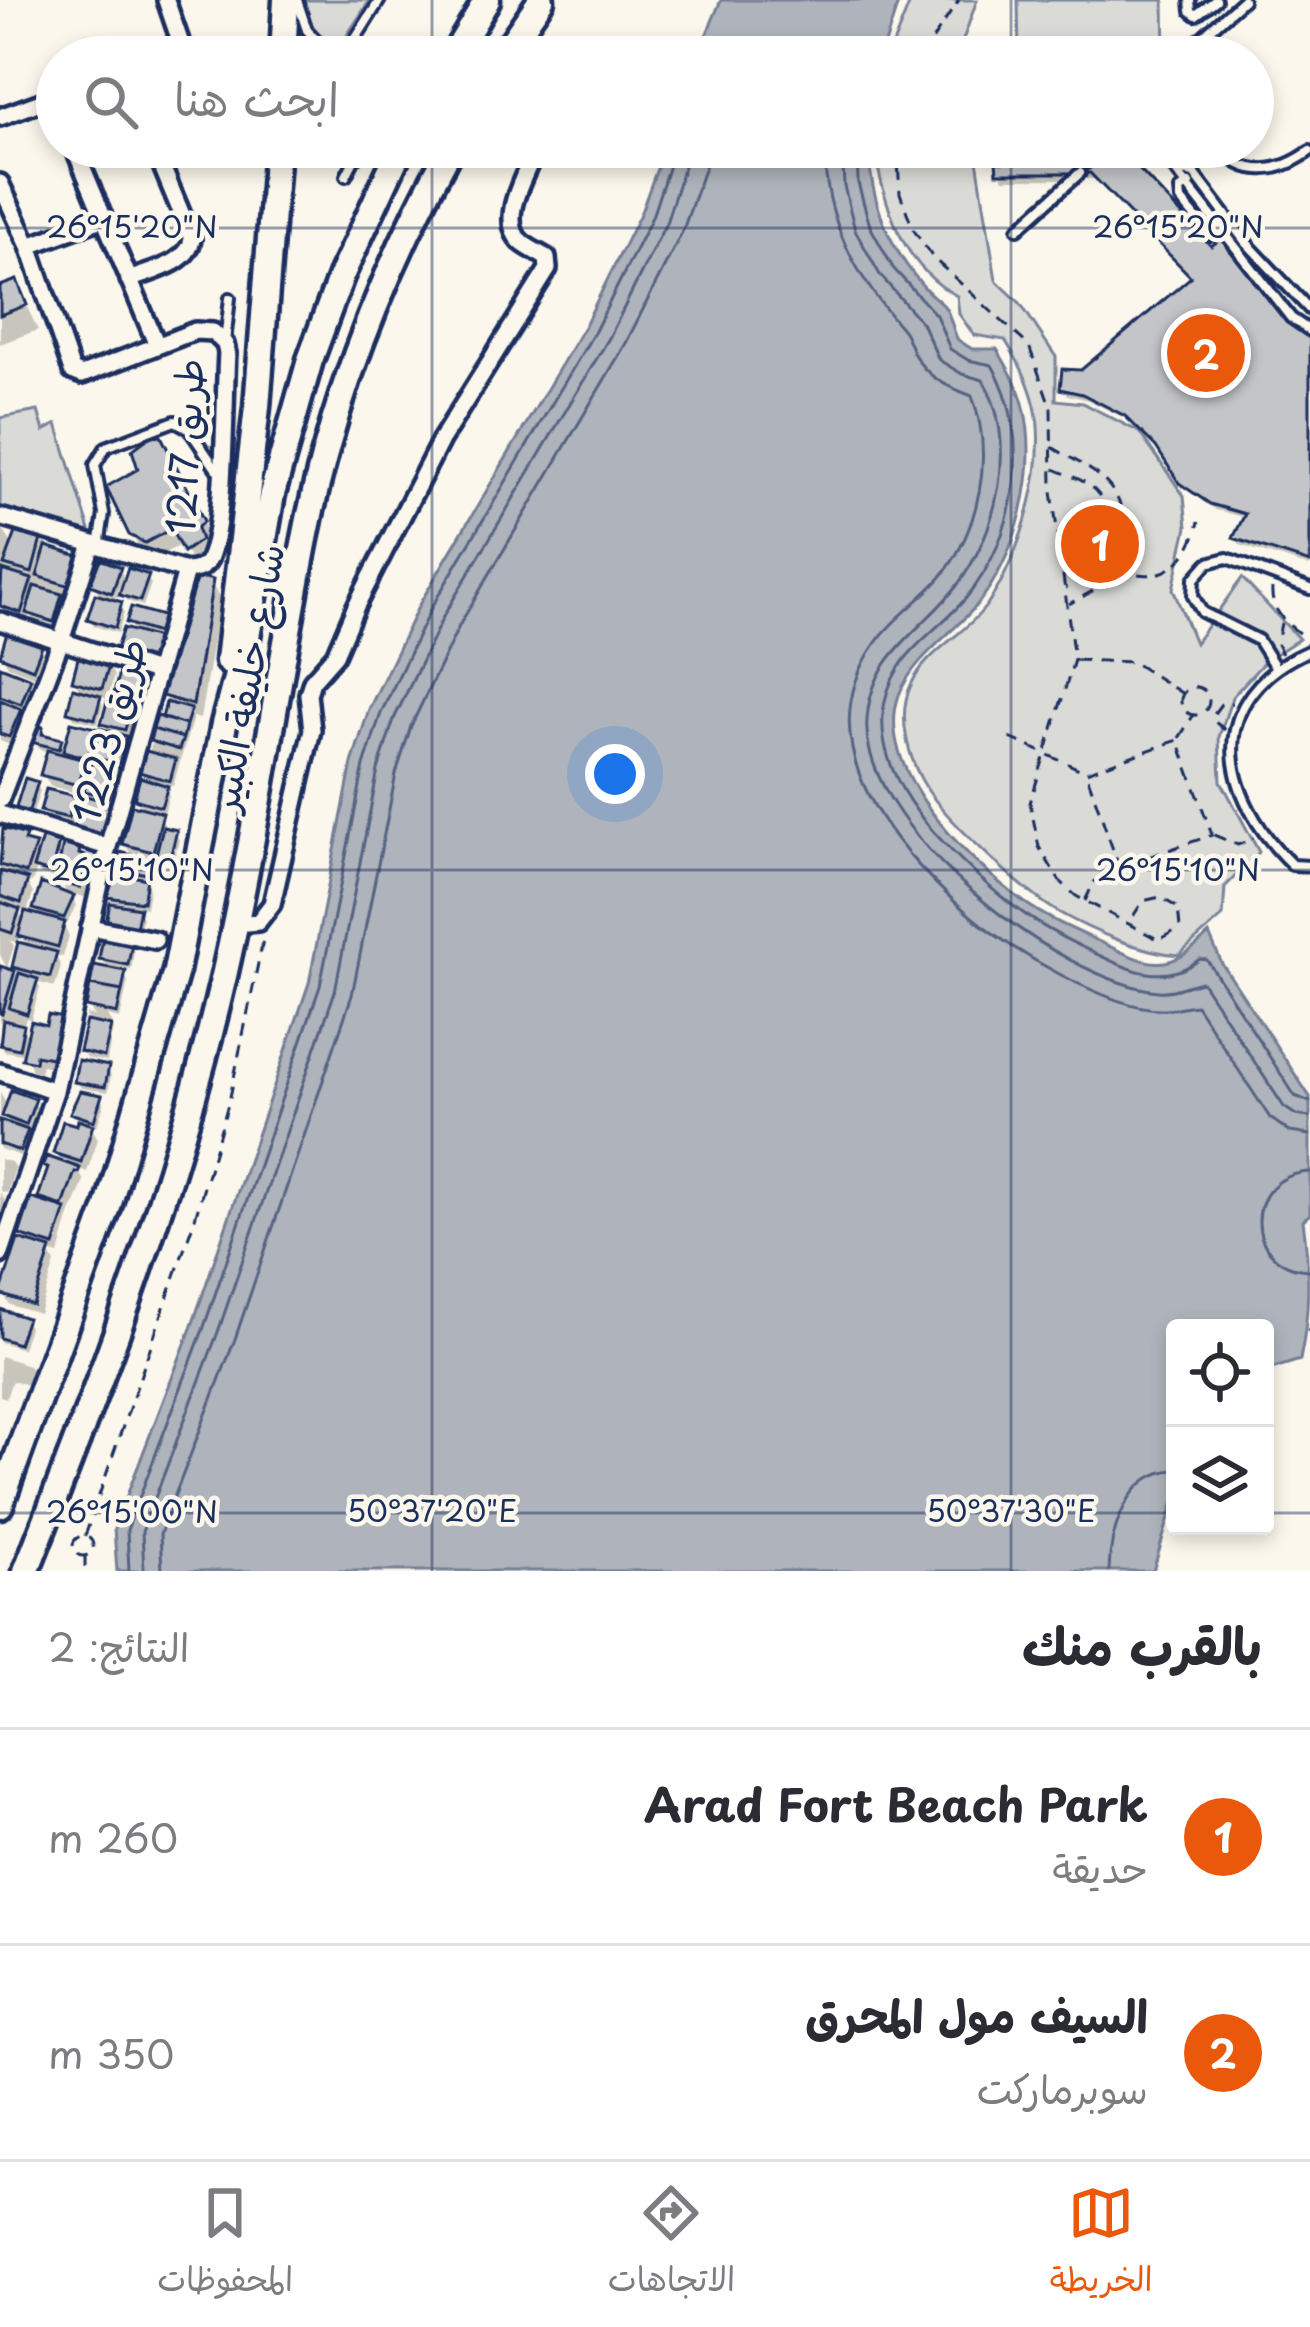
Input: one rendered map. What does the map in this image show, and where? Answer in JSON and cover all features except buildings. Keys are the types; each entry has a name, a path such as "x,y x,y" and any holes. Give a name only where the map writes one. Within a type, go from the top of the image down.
{"main road":[{"path":"284,36 286,0"},
{"path":"466,36 487,0"},
{"path":"520,36 541,0"},
{"name":"شارع خليفة الكبير","path":"224,724 232,612 257,407 275,168"},
{"name":"شارع خليفة الكبير","path":"0,1504 108,1207 170,992 224,724 247,637 272,494 310,360 341,276 391,168"},
{"name":"شارع خليفة الكبير","path":"26,1571 155,1221 223,981 308,526 327,451 386,276 440,168"}],"street":[{"path":"166,0 178,36"},
{"path":"0,117 36,106"},
{"path":"82,168 156,344"},
{"path":"129,280 191,249 192,238 163,168"},
{"path":"235,924 250,925 269,912 312,730 308,694 312,680 335,655 441,440 548,269 547,259 517,236 512,219 530,168"},
{"name":"طريق 1217","path":"0,183 29,246 72,371 82,375 156,344 207,330 225,344 220,474 208,562 186,571"},
{"path":"29,246 102,219"},
{"path":"0,517 186,571"},
{"path":"0,800 96,545"},
{"name":"طريق 1223","path":"0,1255 55,1091 109,848 186,571"},
{"path":"0,621 156,672"},
{"path":"0,814 109,848"},
{"path":"90,927 155,940"},
{"path":"0,1072 55,1091"}],"lane":[{"path":"298,0 312,36"},
{"path":"357,36 380,0"},
{"path":"1190,0 1196,15 1213,3 1216,23"},
{"path":"1205,36 1243,0"},
{"path":"1252,168 1285,167 1310,151"},
{"path":"346,176 350,168"},
{"path":"1173,168 1292,318 1310,331"},
{"path":"1177,171 1194,173 1245,241 1310,310"},
{"path":"1018,229 1080,173"},
{"path":"1189,184 1180,190 1180,200 1210,236 1223,231"},
{"path":"225,344 230,298"},
{"path":"96,545 104,514 95,465 106,446 175,421 188,428 220,474"},
{"path":"1276,668 1258,640 1202,612 1192,596 1194,580 1208,563 1227,558 1310,589"},
{"path":"1310,650 1276,668 1245,706 1234,733 1233,777 1263,834 1296,868 1310,866"}],"path":[{"path":"935,36 959,0"},
{"path":"898,168 900,193 913,229 933,258 1029,346 1051,408 1052,468 1073,660 1030,803 1039,847 1059,880 1084,901 1128,924 1159,940 1180,928 1178,908 1160,897 1143,901 1128,924"},
{"path":"1052,447 1088,468 1116,494 1126,531 1116,567 1099,587 1068,605"},
{"path":"1052,468 1087,484 1100,496 1111,528 1103,561 1092,574 1065,588"},
{"path":"1116,567 1145,575 1175,566 1193,545 1199,522"},
{"path":"1271,598 1282,620 1304,637"},
{"path":"1277,644 1282,620"},
{"path":"1073,660 1133,662 1183,694"},
{"path":"1183,694 1192,688 1202,690 1209,698 1207,709"},
{"path":"1183,694 1184,710 1193,715"},
{"path":"1215,712 1226,703 1245,706"},
{"path":"1010,738 1086,772 1178,740 1193,715 1207,709 1215,712"},
{"path":"1215,712 1218,727 1234,733"},
{"path":"1178,740 1212,835"},
{"path":"1086,772 1119,867"},
{"path":"1084,901 1094,882 1119,867 1212,835 1238,845 1263,834"},
{"path":"85,1536 195,1218 230,1097 269,912"},
{"path":"85,1536 76,1538 73,1546 85,1556"},
{"path":"85,1536 93,1546 85,1556 86,1571"}],"shaded area":[{"path":"303,0 370,0 347,36 321,36"},
{"path":"911,0 977,0 964,36 896,36"},
{"path":"1018,0 1164,0 1165,36 1019,36"},
{"path":"878,168 978,168 996,280 1020,303 1056,357 1056,400 1083,403 1139,432 1184,496 1187,527 1173,589 1195,643 1242,578 1299,639 1265,661 1232,697 1219,737 1221,781 1259,852 1225,887 1223,916 1179,955 1118,940 1046,904 952,819 927,789 915,765 905,725 911,685 926,662 978,616 999,586 1028,510 1038,429 1030,388 1005,340 974,335 959,314 957,296 938,284 909,251"},
{"path":"38,411 44,431 57,424 93,540 0,510 0,418"}],"water":[{"path":"721,0 899,0 888,36 706,36"},
{"path":"657,168 871,168 877,204 910,270 942,303 958,340 972,349 997,349 1009,370 1022,399 1029,458 1014,537 976,606 905,682 895,724 900,753 931,811 953,838 1002,885 1041,913 1129,955 1156,962 1180,957 1209,934 1222,964 1310,1097 1310,1214 1303,1220 1308,1291 1300,1360 1274,1368 1274,1319 1166,1319 1166,1528 1153,1571 117,1571 114,1529 193,1323 309,983 352,763 369,709 420,603 585,325 641,212"}],"place":[{"name":"السيف مول المحرق","path":"1206,353"},
{"name":"Arad Fort Beach Park","path":"1100,544"}]}
